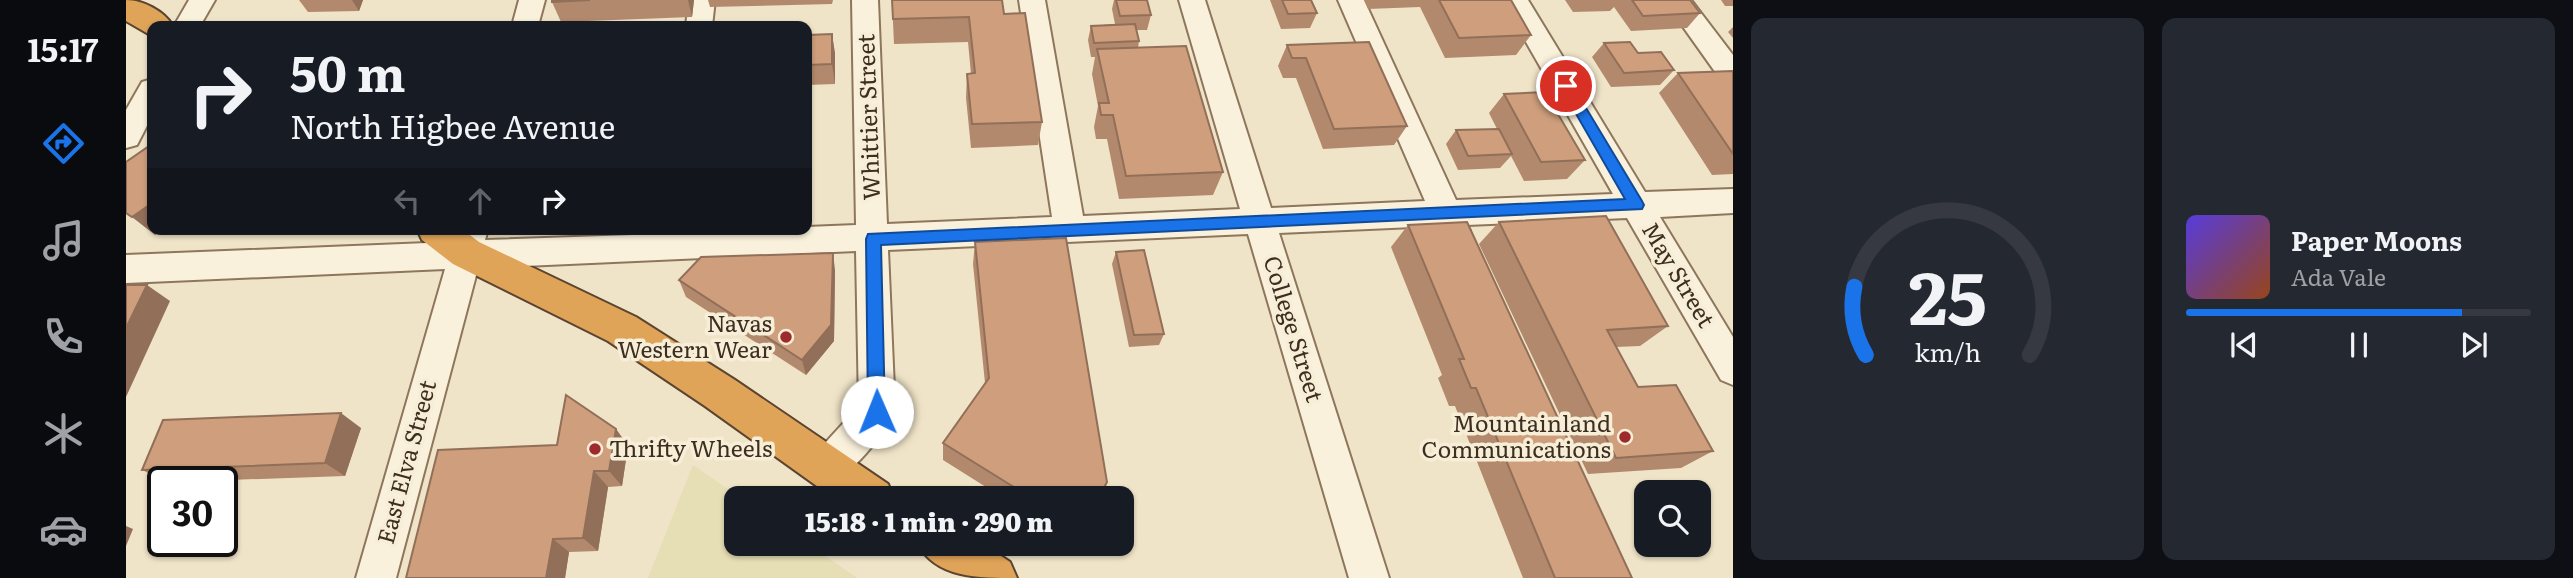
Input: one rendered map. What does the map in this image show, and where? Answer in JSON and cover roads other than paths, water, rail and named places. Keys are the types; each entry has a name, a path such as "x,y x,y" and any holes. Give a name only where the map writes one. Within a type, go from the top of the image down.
{"highway":[{"path":"126,6 149,21"},
{"path":"452,235 469,241 622,329 854,486"},
{"path":"960,556 994,578"}],"street":[{"path":"190,21 202,0"},
{"path":"526,21 532,0"},
{"path":"700,21 702,0"},
{"name":"Whittier Street","path":"828,467 877,412 866,0"},
{"path":"1032,0 1070,230"},
{"name":"College Street","path":"1192,0 1369,578"},
{"path":"1351,0 1467,261"},
{"name":"May Street","path":"1516,0 1733,369"},
{"path":"1677,0 1733,76"},
{"path":"136,131 147,102"},
{"path":"126,269 386,258 469,241 609,250 674,238 874,239 1733,201"},
{"name":"East Elva Street","path":"376,578 469,241"}],"place":[{"name":"Navas Western Wear","path":"786,337"},
{"name":"Mountainland Communications","path":"1625,437"},
{"name":"Thrifty Wheels","path":"595,449"}]}
